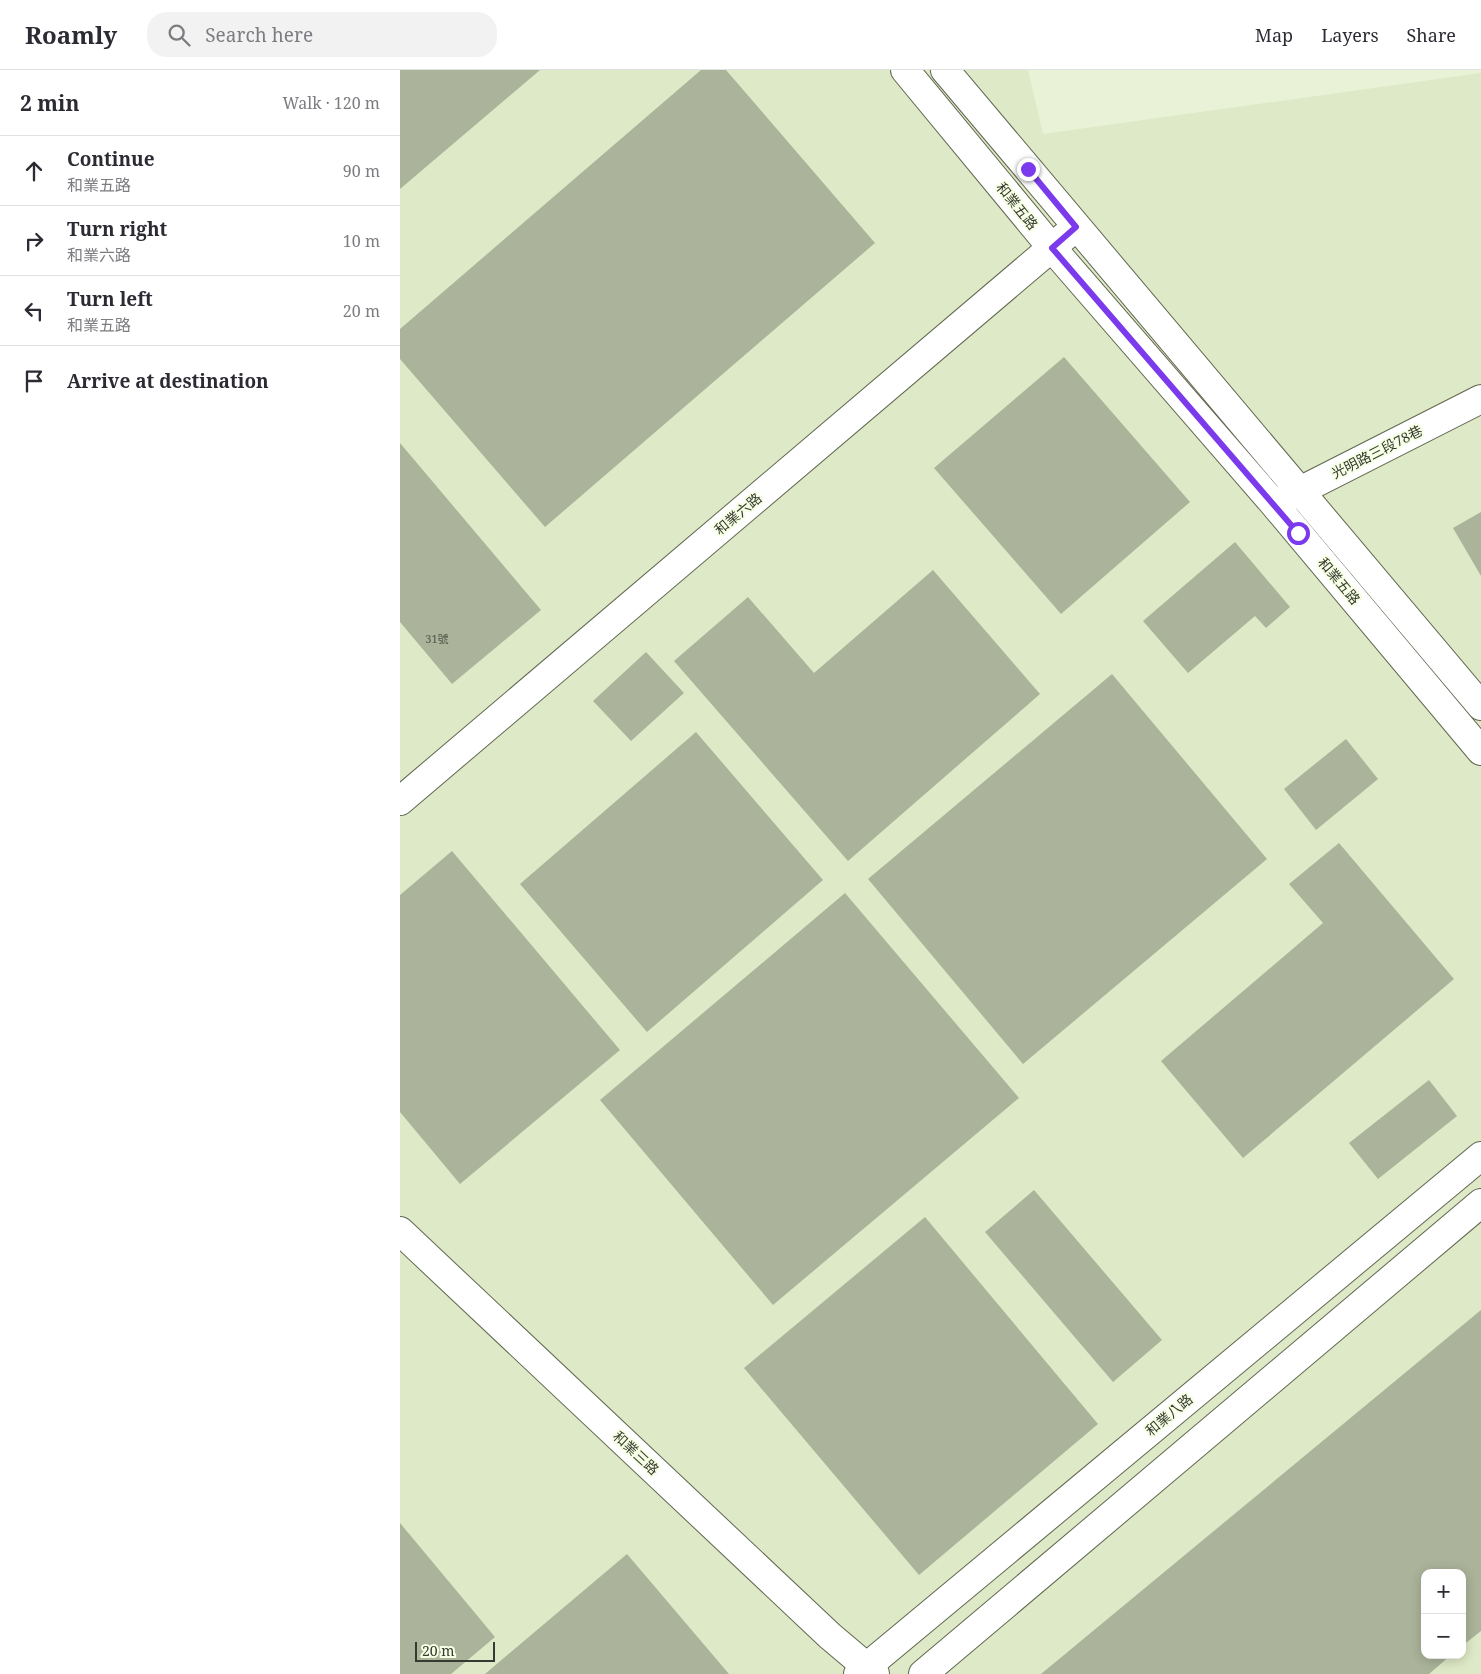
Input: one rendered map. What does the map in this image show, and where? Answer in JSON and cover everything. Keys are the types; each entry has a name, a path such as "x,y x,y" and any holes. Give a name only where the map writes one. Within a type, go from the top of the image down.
{"street":[{"name":"和業五路","path":"905,70 1052,248 1274,504 1481,751"},
{"name":"和業五路","path":"945,70 1481,706"},
{"name":"和業六路","path":"400,801 1076,227"},
{"name":"光明路三段78巷","path":"1274,504 1481,399"},
{"name":"和業八路","path":"866,1672 1481,1156"},
{"path":"923,1674 1481,1203"},
{"name":"和業三路","path":"400,1231 866,1672"}],"shaded area":[{"path":"400,70 1028,70 1043,134 1481,73 1481,1674 400,1674"}],"building":[{"path":"400,70 540,70 400,189"},
{"path":"701,70 726,70 875,243 545,527 400,359 400,329"},
{"path":"1064,357 1190,502 1061,614 934,468"},
{"path":"400,443 541,610 452,684 400,622"},
{"path":"1481,512 1481,576 1453,528"},
{"path":"1235,542 1290,607 1266,628 1255,616 1188,673 1143,621"},
{"path":"933,570 1040,694 848,861 674,661 748,597 814,673"},
{"path":"646,652 684,693 631,741 593,701"},
{"path":"1112,674 1267,859 1023,1064 868,879"},
{"path":"696,732 823,880 647,1032 520,884"},
{"path":"1346,739 1378,779 1316,830 1284,789"},
{"path":"1339,843 1454,979 1243,1158 1161,1061 1323,923 1289,884"},
{"path":"452,851 620,1050 460,1184 400,1112 400,895"},
{"path":"845,893 1019,1098 773,1305 600,1100"},
{"path":"1429,1080 1457,1116 1378,1179 1349,1143"},
{"path":"1034,1190 1162,1340 1113,1382 985,1232"},
{"path":"925,1217 1098,1424 919,1575 744,1368"},
{"path":"1481,1310 1481,1631 1466,1643 1466,1569 1421,1569 1421,1659 1446,1659 1429,1674 1041,1674"},
{"path":"400,1523 495,1637 451,1674 400,1674"},
{"path":"627,1554 729,1674 485,1674"}],"route":[{"path":"1028,169 1076,227 1052,248 1298,533"}]}
